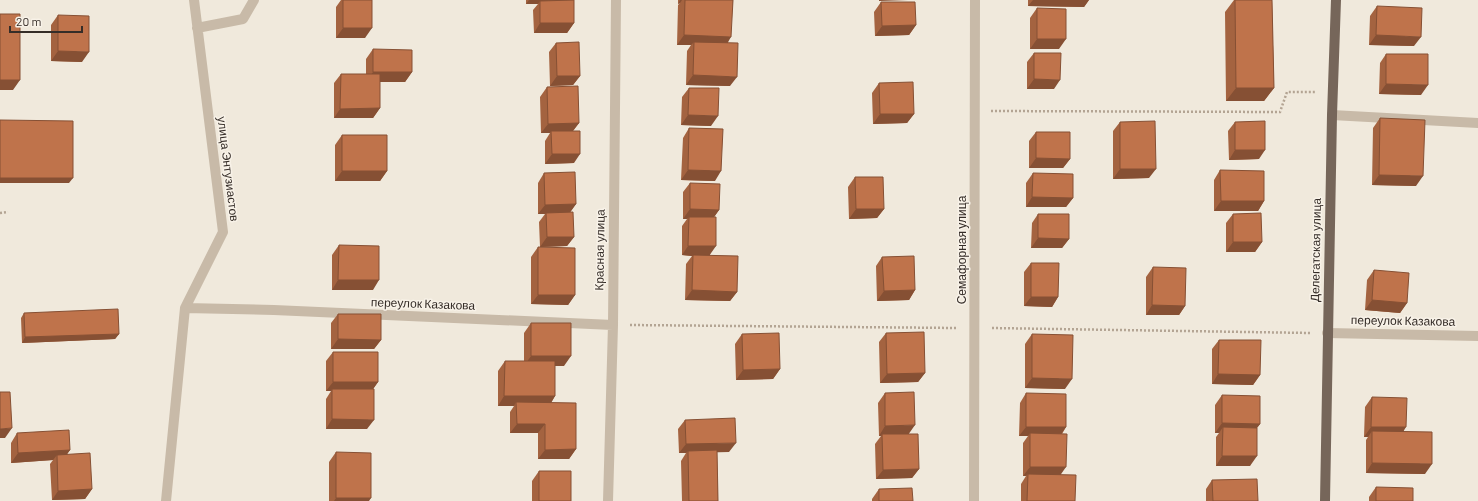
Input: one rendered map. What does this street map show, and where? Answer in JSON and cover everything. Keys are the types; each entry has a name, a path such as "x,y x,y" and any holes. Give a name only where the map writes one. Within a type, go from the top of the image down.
{"main road":[{"name":"Делегатская улица","path":"1325,501 1327,333 1336,0"}],"street":[{"name":"улица Энтузиастов","path":"166,501 185,308 223,232 194,0"},
{"path":"197,28 243,19 254,0"},
{"name":"Красная улица","path":"608,501 613,325 616,0"},
{"name":"Семафорная улица","path":"974,501 975,0"},
{"path":"1332,115 1478,123"},
{"name":"переулок Казакова","path":"185,308 613,325"},
{"name":"переулок Казакова","path":"1327,333 1478,336"}],"path":[{"path":"975,111 1280,112 1287,92 1333,92"},
{"path":"0,213 8,212"}],"building":[{"path":"343,0 372,0 372,28 343,28"},
{"path":"574,0 574,23 540,23 540,1"},
{"path":"685,0 733,0 731,37 684,35"},
{"path":"1235,0 1272,0 1274,88 1236,88"},
{"path":"881,2 915,2 916,25 882,26"},
{"path":"1377,6 1422,8 1421,37 1376,35"},
{"path":"1037,8 1066,9 1066,39 1037,39"},
{"path":"0,14 20,14 20,80 0,80"},
{"path":"58,15 89,16 89,52 58,51"},
{"path":"579,42 580,76 557,76 556,43"},
{"path":"694,42 738,43 737,77 693,75"},
{"path":"373,49 412,50 412,72 373,72"},
{"path":"1034,53 1061,53 1060,80 1034,79"},
{"path":"1386,54 1428,54 1428,85 1386,84"},
{"path":"341,74 380,74 380,108 340,109"},
{"path":"913,82 914,114 880,114 879,83"},
{"path":"578,86 579,123 548,124 547,87"},
{"path":"689,88 719,88 718,116 688,115"},
{"path":"1380,118 1425,120 1423,176 1379,175"},
{"path":"0,120 73,121 73,178 0,178"},
{"path":"1155,121 1156,169 1120,169 1120,122"},
{"path":"1265,121 1265,150 1235,150 1235,122"},
{"path":"689,128 723,129 721,171 688,170"},
{"path":"551,131 580,131 580,154 552,154"},
{"path":"1036,132 1070,132 1070,159 1036,158"},
{"path":"342,135 387,135 387,171 342,171"},
{"path":"1220,170 1264,171 1264,201 1221,201"},
{"path":"575,172 576,204 545,205 544,173"},
{"path":"1033,173 1073,174 1073,198 1032,197"},
{"path":"855,177 883,177 884,209 856,209"},
{"path":"690,183 720,184 719,210 690,209"},
{"path":"573,212 574,237 547,237 546,213"},
{"path":"1261,213 1262,242 1233,242 1233,214"},
{"path":"1038,214 1069,214 1069,239 1038,238"},
{"path":"689,217 716,217 716,246 688,246"},
{"path":"339,245 379,246 379,280 338,280"},
{"path":"538,247 575,248 575,295 538,295"},
{"path":"693,255 738,256 737,292 692,290"},
{"path":"914,256 915,290 884,291 882,257"},
{"path":"1031,263 1059,263 1058,297 1031,297"},
{"path":"1153,267 1186,268 1185,306 1152,305"},
{"path":"1374,270 1409,273 1407,303 1372,300"},
{"path":"118,309 119,334 25,337 24,313"},
{"path":"338,314 381,314 381,340 338,339"},
{"path":"531,323 571,323 571,356 531,356"},
{"path":"924,332 925,373 887,374 886,333"},
{"path":"779,333 780,369 743,370 742,334"},
{"path":"1032,334 1073,335 1072,379 1032,378"},
{"path":"1219,340 1261,340 1260,375 1218,374"},
{"path":"333,352 378,352 378,382 333,382"},
{"path":"505,361 555,361 555,396 504,396"},
{"path":"332,389 374,389 374,420 332,419"},
{"path":"0,392 10,392 12,428 0,429"},
{"path":"914,392 915,425 885,426 885,393"},
{"path":"1026,393 1066,394 1066,427 1026,427"},
{"path":"1222,395 1260,396 1260,424 1222,423"},
{"path":"1372,397 1407,398 1406,427 1371,427"},
{"path":"516,402 576,403 576,449 545,450 545,424 517,424"},
{"path":"735,418 736,443 686,444 685,420"},
{"path":"1223,427 1257,428 1257,456 1222,456"},
{"path":"69,430 70,450 18,453 17,433"},
{"path":"1372,431 1432,432 1432,464 1372,463"},
{"path":"1030,433 1067,434 1066,467 1030,467"},
{"path":"882,434 918,434 919,469 883,470"},
{"path":"717,450 718,501 689,501 688,451"},
{"path":"336,452 371,453 371,498 336,498"},
{"path":"90,453 92,489 58,491 57,455"},
{"path":"539,471 571,471 571,501 539,501"},
{"path":"1028,474 1076,475 1075,501 1027,501"},
{"path":"1257,479 1258,501 1213,501 1212,480"},
{"path":"1376,487 1413,488 1413,501 1376,501"},
{"path":"912,488 913,501 879,501 879,489"}]}
